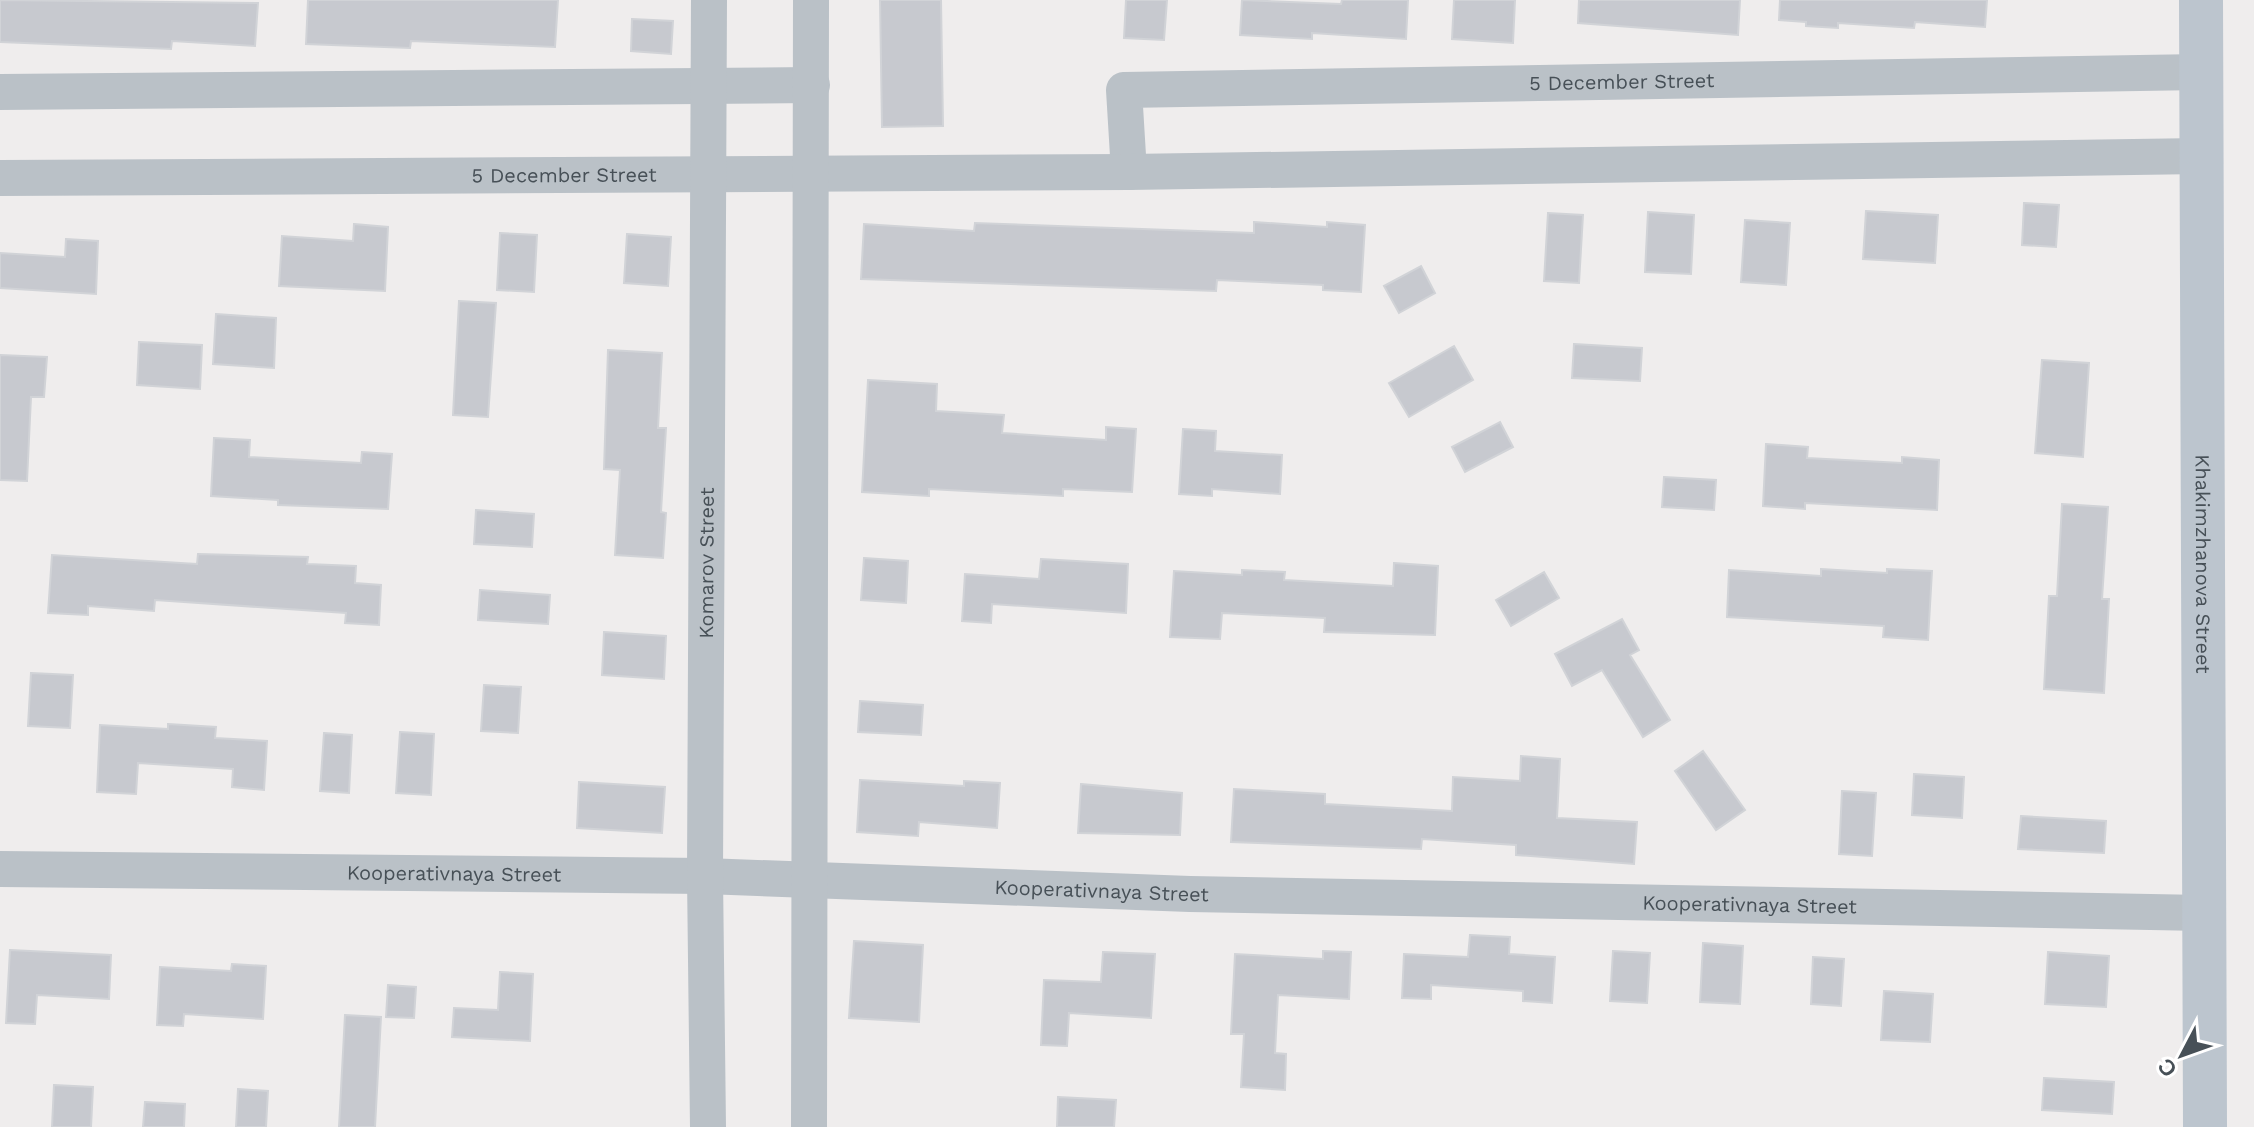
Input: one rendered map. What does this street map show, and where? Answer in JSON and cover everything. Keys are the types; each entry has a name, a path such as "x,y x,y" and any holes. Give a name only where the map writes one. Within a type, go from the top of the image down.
{"street":[{"name":"Komarov Street","path":"708,1127 705,876 709,0"},
{"path":"809,1127 812,879 811,0"},
{"name":"Khakimzhanova Street","path":"2201,0 2205,1127"},
{"name":"5 December Street","path":"1129,172 1124,90 2201,72"},
{"path":"0,92 812,85"},
{"name":"5 December Street","path":"0,178 1129,172 2201,156"},
{"name":"Kooperativnaya Street","path":"0,869 705,876 1205,894 2203,913"}],"building":[{"path":"0,0 258,3 255,46 172,41 171,49 0,42"},
{"path":"308,0 558,0 555,47 411,41 410,48 306,44"},
{"path":"880,0 941,0 943,126 882,127"},
{"path":"1126,0 1167,0 1164,40 1124,38"},
{"path":"1242,0 1341,4 1342,0 1408,0 1406,39 1312,33 1312,39 1240,35"},
{"path":"1454,0 1515,0 1513,43 1452,39"},
{"path":"1579,0 1740,0 1738,35 1578,23"},
{"path":"1780,0 1987,0 1985,27 1915,22 1914,28 1838,23 1838,28 1779,20"},
{"path":"632,19 673,21 671,54 631,51"},
{"path":"2024,203 2059,205 2056,247 2022,245"},
{"path":"1866,211 1938,215 1935,263 1863,259"},
{"path":"1648,212 1694,215 1691,274 1645,272"},
{"path":"1548,213 1583,215 1579,283 1544,281"},
{"path":"1745,220 1790,223 1786,285 1741,282"},
{"path":"1254,222 1327,227 1327,222 1365,225 1361,292 1323,290 1323,285 1217,280 1216,291 861,279 864,224 974,231 975,223 1254,233"},
{"path":"354,224 388,227 385,291 279,286 282,236 353,241"},
{"path":"500,233 537,235 534,292 497,290"},
{"path":"627,234 671,237 668,286 624,283"},
{"path":"66,239 98,241 96,294 0,288 0,253 65,257"},
{"path":"1421,266 1435,293 1399,313 1384,286"},
{"path":"459,301 496,303 488,417 453,415"},
{"path":"216,314 276,318 274,368 213,364"},
{"path":"139,342 202,345 200,389 137,385"},
{"path":"1574,344 1642,348 1640,381 1572,378"},
{"path":"1454,346 1473,380 1409,417 1389,383"},
{"path":"608,350 662,353 658,428 666,428 661,512 666,513 663,558 615,555 620,470 604,469"},
{"path":"0,355 47,357 44,397 31,397 27,481 0,480"},
{"path":"2042,360 2089,363 2083,457 2035,453"},
{"path":"868,380 937,384 936,411 1004,415 1002,433 1106,440 1106,427 1136,429 1132,492 1063,489 1063,496 929,489 929,496 862,492"},
{"path":"1500,422 1513,447 1465,472 1452,447"},
{"path":"1183,429 1216,431 1215,451 1282,455 1280,494 1212,489 1212,496 1179,494"},
{"path":"214,438 250,440 249,457 361,463 362,452 392,454 388,509 278,505 278,500 211,496"},
{"path":"1766,444 1808,447 1807,458 1902,463 1902,457 1939,460 1937,510 1805,503 1805,509 1763,506"},
{"path":"1664,477 1716,480 1714,510 1662,507"},
{"path":"2062,504 2108,507 2102,599 2109,599 2104,693 2044,689 2049,596 2057,596"},
{"path":"476,510 534,514 532,547 474,544"},
{"path":"198,554 308,557 307,564 356,566 355,583 381,585 379,625 345,623 346,613 155,600 154,611 88,606 88,615 48,613 52,555 197,564"},
{"path":"864,558 908,561 906,603 861,600"},
{"path":"1041,559 1128,564 1126,613 992,604 991,623 962,621 965,574 1039,579"},
{"path":"1394,563 1438,566 1435,635 1324,632 1325,618 1222,613 1220,639 1170,637 1174,571 1242,575 1242,570 1285,572 1284,580 1393,586"},
{"path":"1821,569 1887,573 1887,569 1932,571 1928,640 1883,637 1884,626 1727,617 1729,570 1821,576"},
{"path":"1544,572 1559,598 1511,626 1496,600"},
{"path":"480,590 550,595 548,624 478,620"},
{"path":"1622,619 1639,650 1630,655 1670,720 1643,737 1602,670 1572,686 1555,654"},
{"path":"604,632 666,636 664,679 602,675"},
{"path":"31,673 73,675 70,728 28,726"},
{"path":"484,685 521,687 518,733 481,731"},
{"path":"860,701 923,705 921,735 858,732"},
{"path":"168,724 216,727 215,738 267,741 264,790 232,787 233,769 138,763 136,794 97,792 100,725 168,729"},
{"path":"400,732 434,734 431,795 396,793"},
{"path":"324,733 352,735 349,793 320,791"},
{"path":"1703,751 1745,810 1716,830 1675,771"},
{"path":"1521,756 1560,759 1557,818 1637,822 1634,864 1516,855 1516,845 1422,839 1421,849 1231,842 1234,789 1325,794 1325,804 1452,811 1453,777 1520,781"},
{"path":"1914,774 1964,777 1962,818 1912,815"},
{"path":"860,780 964,786 964,781 1000,783 997,828 919,822 918,836 857,832"},
{"path":"579,782 665,787 662,833 577,828"},
{"path":"1081,784 1182,793 1180,835 1078,833"},
{"path":"1842,791 1876,793 1872,856 1839,854"},
{"path":"2021,816 2106,821 2104,853 2018,849"},
{"path":"1470,935 1510,937 1509,954 1555,957 1552,1003 1523,1001 1523,991 1431,985 1431,999 1402,998 1404,954 1468,957"},
{"path":"854,941 923,945 919,1022 849,1018"},
{"path":"1703,943 1743,946 1740,1004 1700,1002"},
{"path":"10,950 111,955 109,999 37,995 35,1024 6,1023"},
{"path":"1323,951 1351,952 1349,999 1278,995 1275,1053 1286,1054 1285,1090 1241,1087 1244,1034 1231,1034 1235,954 1323,959"},
{"path":"1613,951 1650,953 1647,1003 1610,1001"},
{"path":"1103,952 1155,954 1151,1018 1069,1013 1067,1046 1041,1045 1044,980 1101,982"},
{"path":"2048,952 2109,956 2106,1007 2045,1004"},
{"path":"1813,957 1844,959 1841,1006 1811,1004"},
{"path":"232,964 266,966 263,1019 184,1014 183,1026 157,1025 160,967 231,971"},
{"path":"500,972 533,974 530,1041 452,1037 454,1008 498,1010"},
{"path":"388,985 416,987 414,1018 386,1017"},
{"path":"1884,991 1933,994 1930,1042 1881,1040"},
{"path":"345,1015 381,1017 375,1127 339,1127"},
{"path":"2044,1078 2114,1082 2112,1114 2042,1110"},
{"path":"54,1085 93,1087 91,1127 52,1127"},
{"path":"238,1089 268,1091 266,1127 236,1127"},
{"path":"1058,1097 1116,1100 1114,1127 1057,1127"},
{"path":"145,1102 185,1104 184,1127 143,1127"}]}
